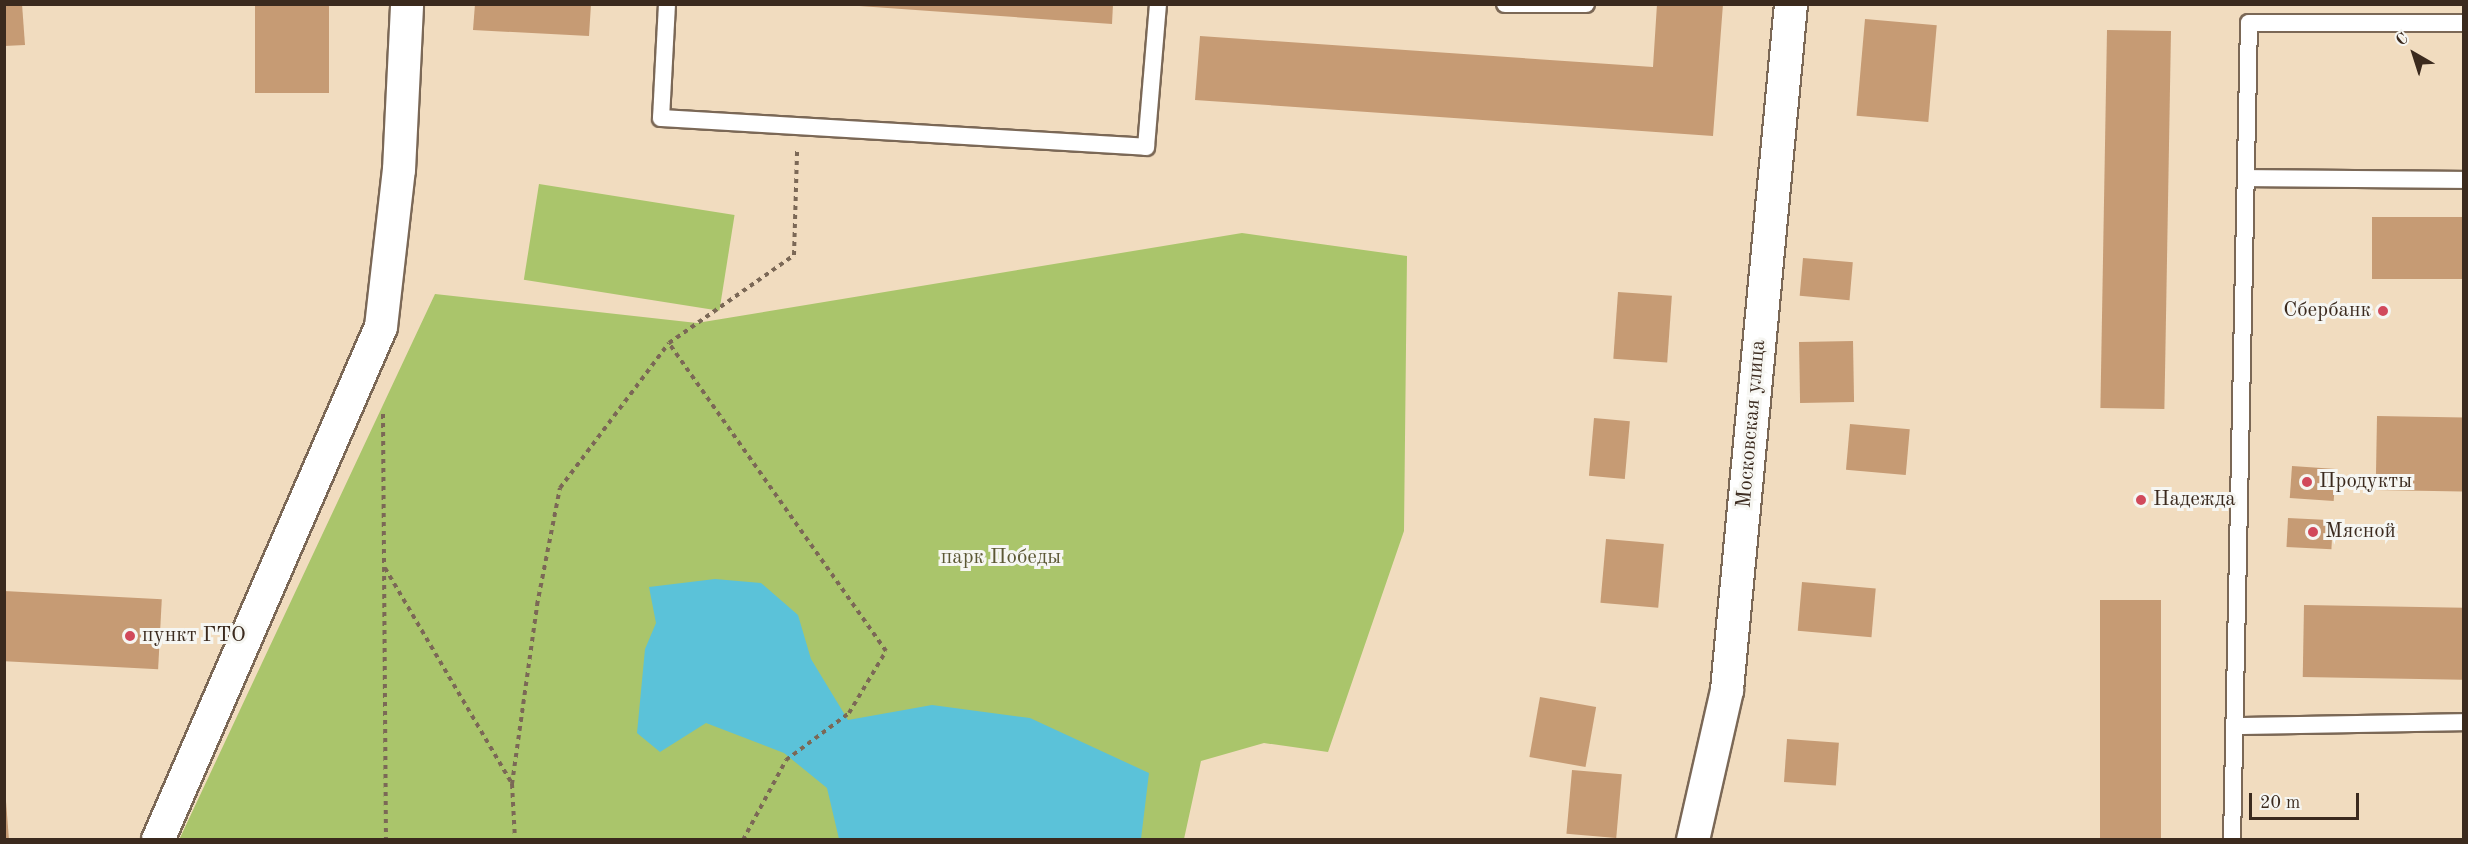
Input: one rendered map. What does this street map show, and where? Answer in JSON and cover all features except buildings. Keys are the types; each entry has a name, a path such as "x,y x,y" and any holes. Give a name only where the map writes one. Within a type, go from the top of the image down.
{"street":[{"path":"158,840 381,327 399,170 407,4"},
{"name":"Московская улица","path":"1692,840 1727,690 1791,4"}],"lane":[{"path":"667,4 661,118 1146,147 1158,4"},
{"path":"1505,4 1586,4"},
{"path":"2232,840 2249,23 2463,23"},
{"path":"2246,178 2463,180"},
{"path":"2236,726 2463,722"}],"path":[{"path":"515,840 512,784 537,604 560,488 669,343 794,255 798,127"},
{"path":"669,343 886,651 849,713 786,760 743,840"},
{"path":"383,402 386,840"},
{"path":"384,567 512,784"}],"green space":[{"path":"539,184 735,215 719,311 524,280"},
{"name":"парк Победы","path":"1242,233 1407,256 1404,531 1328,752 1264,743 1201,761 1184,839 179,840 435,294 697,323"}],"water":[{"path":"715,579 761,583 798,615 811,659 848,720 932,705 1030,718 1149,773 1141,839 839,839 827,788 784,753 706,723 660,752 637,733 645,649 656,623 649,587"}],"place":[{"name":"Сбербанк","path":"2383,311"},
{"name":"Продукты","path":"2307,482"},
{"name":"Надежда","path":"2141,500"},
{"name":"Мясной","path":"2313,532"},
{"name":"пункт ГТО","path":"130,636"}]}
